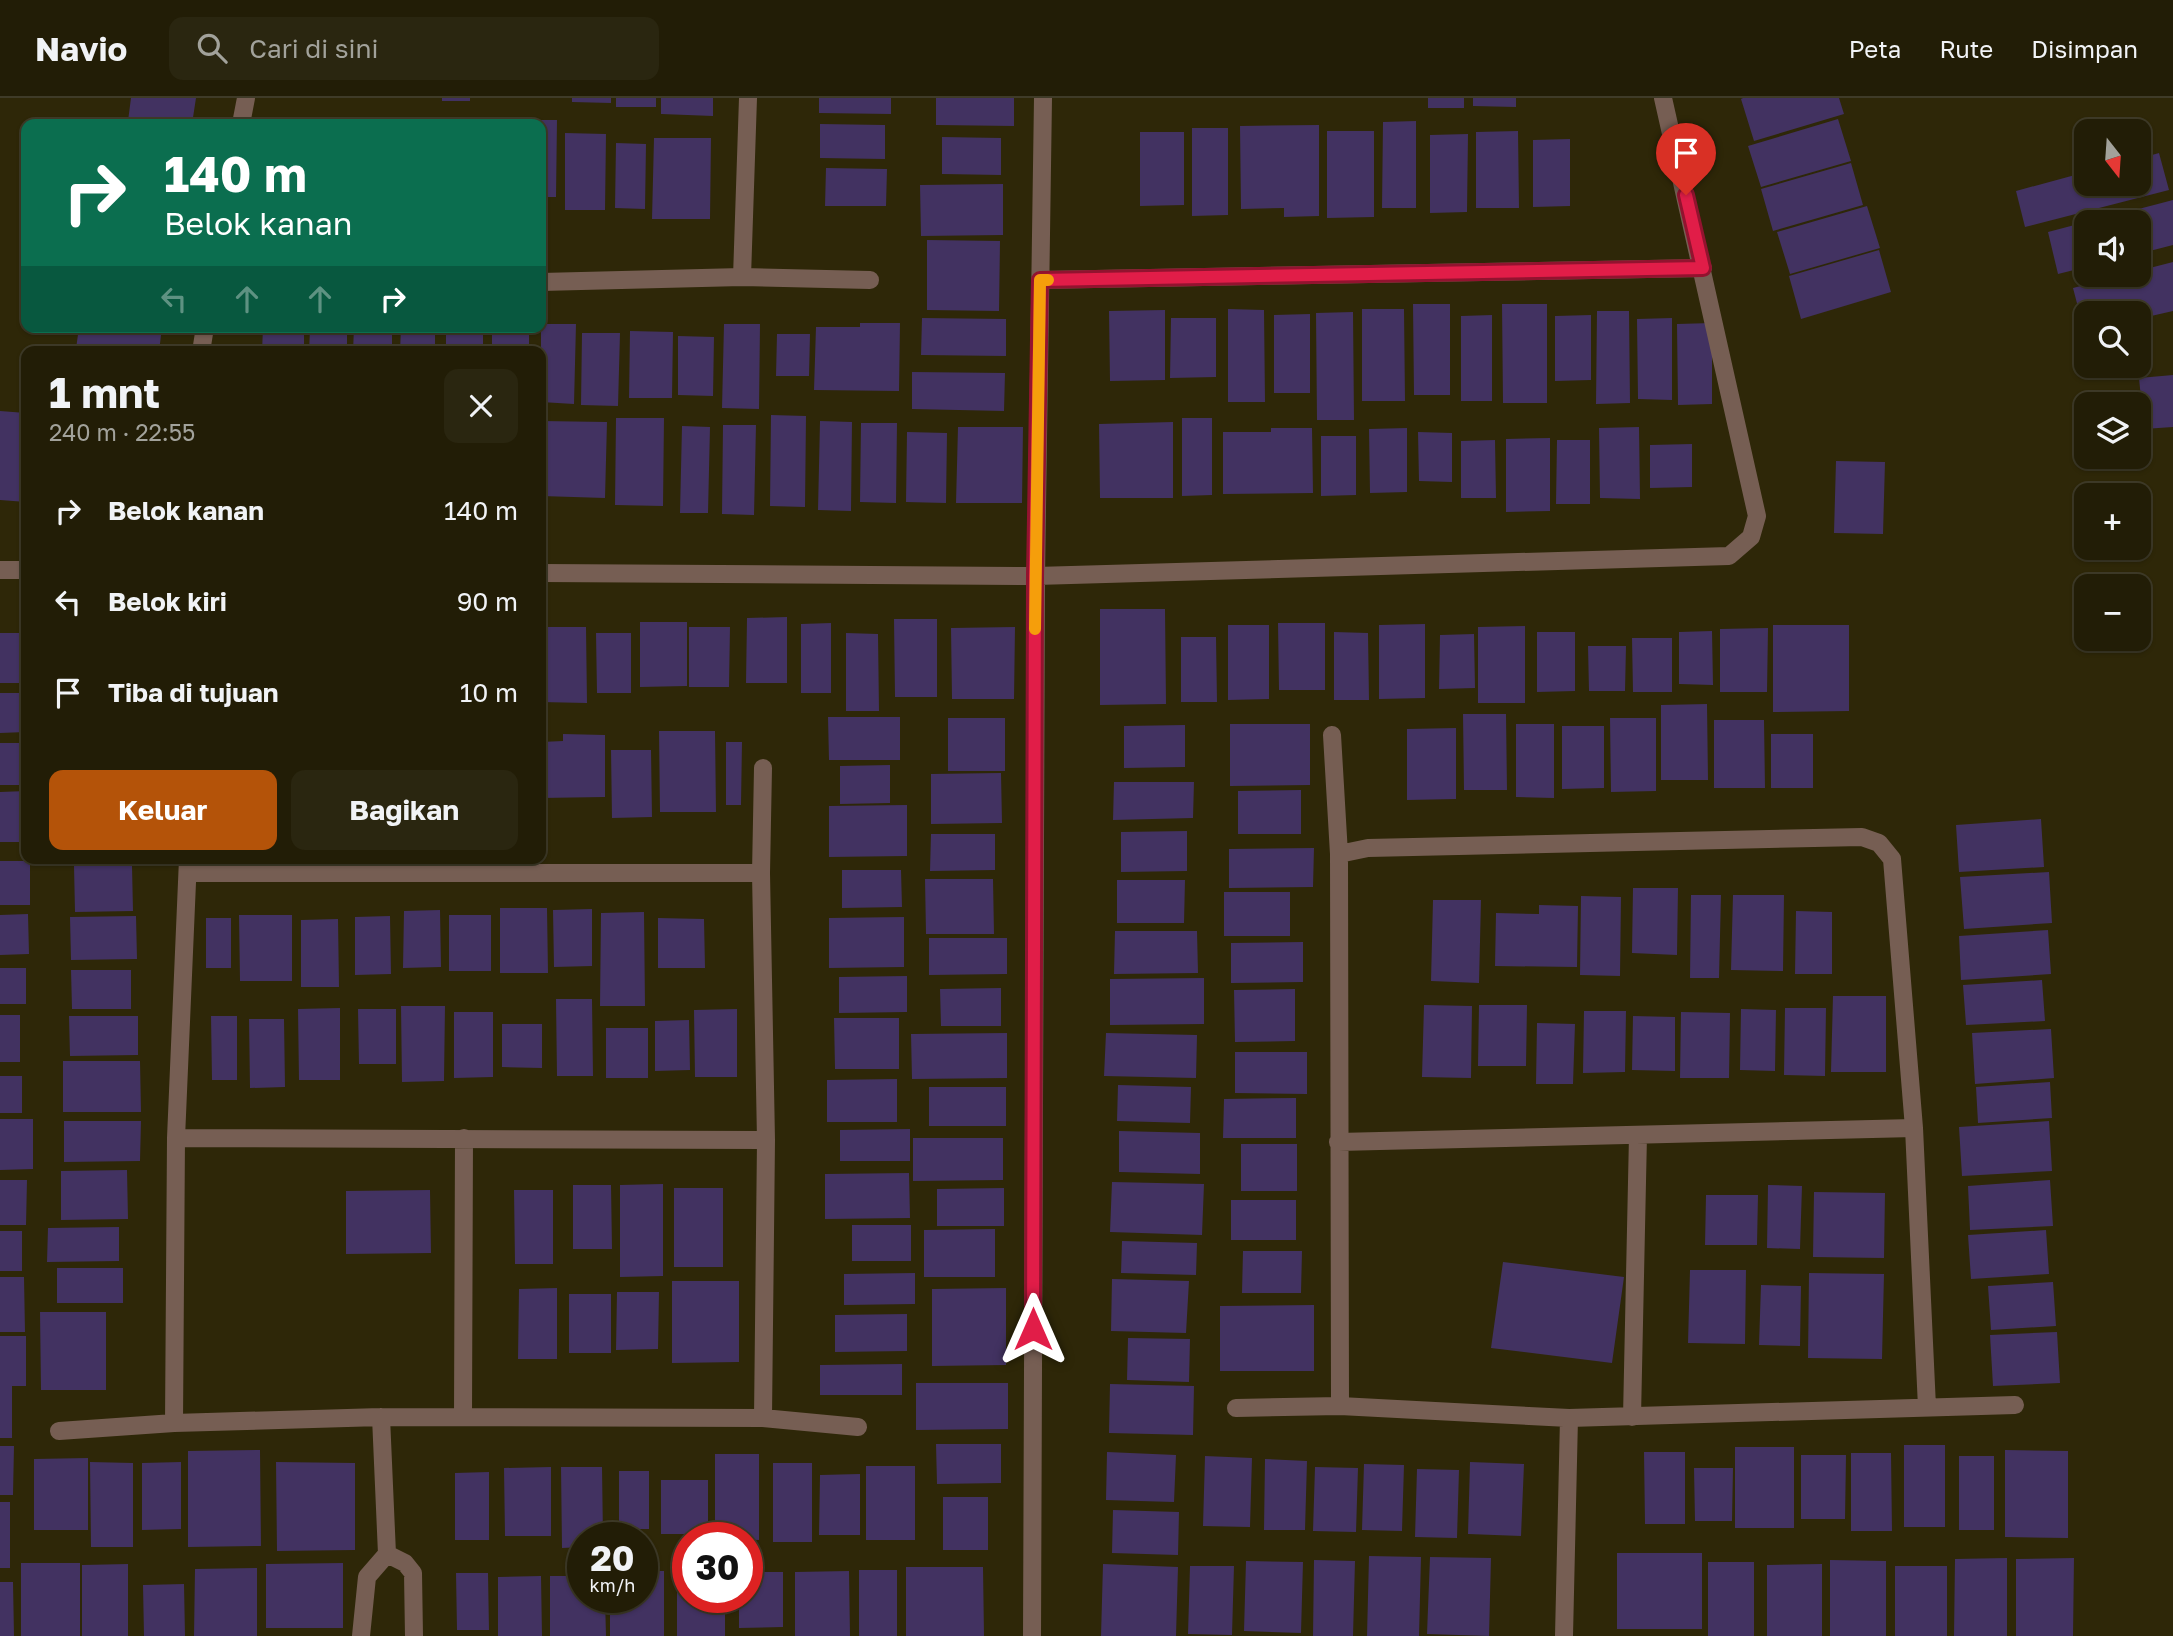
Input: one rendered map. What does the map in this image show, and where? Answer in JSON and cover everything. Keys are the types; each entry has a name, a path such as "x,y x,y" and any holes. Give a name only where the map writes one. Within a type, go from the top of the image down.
{"street":[{"path":"242,119 246,98"},
{"path":"743,277 748,98"},
{"path":"1032,1636 1035,576 1043,98"},
{"path":"546,573 1035,576 1729,556 1751,537 1757,516 1663,98"},
{"path":"1040,280 1703,268"},
{"path":"546,282 743,277 870,280"},
{"path":"0,570 21,570"},
{"path":"1332,735 1339,854 1340,1406"},
{"path":"763,768 761,873 766,1140 763,1418"},
{"path":"1339,854 1368,848 1862,837 1879,843 1892,859 1914,1128 1927,1407"},
{"path":"174,1423 176,1138 189,866 761,873"},
{"path":"1338,1142 1914,1128"},
{"path":"1632,1417 1638,1135"},
{"path":"176,1138 766,1140"},
{"path":"463,1417 464,1138"},
{"path":"1236,1408 1340,1406 1569,1418 2015,1405"},
{"path":"361,1636 367,1577 387,1554 381,1417"},
{"path":"59,1432 174,1423 381,1417 763,1418 858,1427"},
{"path":"1564,1636 1569,1418"},
{"path":"387,1554 405,1563 413,1573 414,1636"}],"building":[{"path":"131,98 196,98 193,119 128,119"},
{"path":"442,98 470,98 470,101 442,101"},
{"path":"572,98 611,98 611,103 572,102"},
{"path":"616,98 656,98 656,107 616,107"},
{"path":"661,98 713,98 713,116 661,114"},
{"path":"819,98 891,98 891,114 819,113"},
{"path":"936,98 1014,98 1014,126 936,125"},
{"path":"1428,98 1464,98 1464,108 1428,108"},
{"path":"1473,98 1516,98 1516,107 1473,106"},
{"path":"1839,98 1844,114 1754,141 1741,99"},
{"path":"425,117 467,117 467,119"},
{"path":"1838,119 1851,161 1761,187 1748,146"},
{"path":"546,120 557,120 556,197 546,197"},
{"path":"1416,121 1416,208 1382,208 1383,122"},
{"path":"820,124 885,125 885,159 820,158"},
{"path":"1319,125 1319,216 1284,217 1284,208 1241,209 1240,126"},
{"path":"1192,128 1228,128 1228,215 1192,216"},
{"path":"1327,131 1374,131 1374,217 1327,218"},
{"path":"1518,131 1519,208 1476,208 1476,132"},
{"path":"1140,132 1184,132 1184,205 1140,206"},
{"path":"565,133 606,134 605,210 565,210"},
{"path":"1468,134 1467,212 1430,213 1430,135"},
{"path":"942,137 1001,138 1001,175 942,174"},
{"path":"654,138 711,138 710,219 652,219"},
{"path":"1570,139 1570,206 1533,207 1533,140"},
{"path":"616,143 646,144 645,209 615,208"},
{"path":"2159,153 2169,190 2151,195 2151,155"},
{"path":"1851,163 1863,205 1773,231 1761,189"},
{"path":"826,168 887,169 886,206 825,206"},
{"path":"2074,175 2074,196 2146,196 2091,210 2074,210 2074,214 2025,227 2016,191"},
{"path":"1003,184 1003,235 921,236 920,185"},
{"path":"2173,200 2173,245 2151,251 2151,210 2135,210"},
{"path":"1867,206 1880,248 1790,274 1777,232"},
{"path":"2074,225 2074,270 2058,274 2048,232"},
{"path":"927,240 1000,241 999,311 927,310"},
{"path":"1879,250 1891,292 1801,319 1789,276"},
{"path":"2173,262 2173,311 2151,316 2151,301 2076,301 2073,288 2077,287 2151,287 2151,268"},
{"path":"1413,304 1450,304 1450,395 1414,395"},
{"path":"1502,304 1547,304 1547,403 1503,403"},
{"path":"1228,309 1264,310 1265,402 1228,402"},
{"path":"1362,309 1404,309 1405,401 1362,401"},
{"path":"1165,310 1165,380 1110,381 1109,311"},
{"path":"1597,311 1629,311 1630,403 1596,404"},
{"path":"1353,312 1354,420 1317,420 1316,313"},
{"path":"1310,314 1310,393 1274,393 1274,315"},
{"path":"1492,315 1492,401 1461,401 1461,316"},
{"path":"1591,315 1591,380 1555,381 1555,316"},
{"path":"922,318 1006,319 1006,356 921,355"},
{"path":"1171,318 1216,318 1216,377 1170,378"},
{"path":"1672,318 1672,400 1638,399 1637,319"},
{"path":"860,323 900,323 899,391 814,390 816,327 860,327"},
{"path":"1712,323 1712,404 1678,405 1677,324"},
{"path":"546,324 576,324 574,404 546,402 546,346 541,346 541,333 546,333"},
{"path":"724,324 760,324 759,409 722,408"},
{"path":"630,331 673,332 672,398 629,398"},
{"path":"78,333 161,333 160,346 76,346"},
{"path":"263,333 304,333 304,346 262,346"},
{"path":"310,333 347,333 347,346 309,346"},
{"path":"354,333 392,333 392,346 353,346"},
{"path":"401,333 435,333 435,346 400,346"},
{"path":"492,333 529,333 529,346 492,346"},
{"path":"582,333 620,333 618,406 581,405"},
{"path":"446,334 483,334 483,346 446,346"},
{"path":"777,334 810,334 809,376 776,376"},
{"path":"678,336 714,337 713,396 678,395"},
{"path":"912,372 1005,373 1004,411 912,409"},
{"path":"2173,375 2173,427 2151,429 2151,392 2140,392 2139,378"},
{"path":"0,411 21,413 21,502 0,500"},
{"path":"771,415 806,416 805,507 770,506"},
{"path":"616,418 664,418 663,506 615,505"},
{"path":"1182,418 1212,418 1212,495 1182,496"},
{"path":"546,421 607,422 605,498 546,496"},
{"path":"820,421 852,422 851,511 818,510"},
{"path":"1173,422 1173,498 1100,498 1099,424"},
{"path":"861,423 897,423 896,503 860,502"},
{"path":"723,425 756,425 754,515 722,514"},
{"path":"682,426 710,427 708,513 680,513"},
{"path":"958,427 1023,427 1022,503 956,503"},
{"path":"1639,427 1640,499 1600,498 1599,428"},
{"path":"1271,428 1312,428 1313,493 1223,494 1223,432 1271,432"},
{"path":"1407,428 1407,492 1370,493 1369,429"},
{"path":"907,432 947,433 946,503 906,502"},
{"path":"1418,432 1452,433 1452,482 1419,481"},
{"path":"1321,436 1356,436 1356,495 1321,496"},
{"path":"1550,438 1550,511 1506,512 1506,439"},
{"path":"1495,440 1496,498 1461,498 1461,441"},
{"path":"1557,440 1590,440 1590,504 1556,504"},
{"path":"1692,444 1692,487 1650,488 1650,445"},
{"path":"1836,461 1885,462 1883,534 1834,533"},
{"path":"1100,609 1165,609 1166,704 1100,705"},
{"path":"787,617 787,683 746,683 747,618"},
{"path":"894,619 937,619 937,697 895,697"},
{"path":"640,622 687,622 687,686 640,687"},
{"path":"831,623 831,693 801,693 801,624"},
{"path":"1278,623 1325,623 1325,690 1279,690"},
{"path":"1425,624 1425,698 1379,699 1379,625"},
{"path":"1228,625 1269,625 1269,699 1228,700"},
{"path":"1773,625 1849,625 1849,711 1773,712"},
{"path":"1525,626 1525,703 1478,703 1478,627"},
{"path":"546,627 586,627 587,703 546,702"},
{"path":"689,627 730,627 729,687 689,687"},
{"path":"1015,627 1014,699 952,699 951,628"},
{"path":"1768,628 1767,692 1720,692 1720,629"},
{"path":"1712,631 1713,685 1679,684 1679,632"},
{"path":"1334,632 1368,633 1369,700 1334,700"},
{"path":"1537,632 1575,632 1575,691 1537,692"},
{"path":"0,633 21,633 21,683 0,683"},
{"path":"596,633 631,633 631,693 597,693"},
{"path":"846,633 878,634 879,711 846,711"},
{"path":"1474,634 1475,688 1439,689 1440,635"},
{"path":"1181,637 1216,637 1217,702 1181,702"},
{"path":"1632,638 1672,638 1672,692 1633,692"},
{"path":"1588,646 1626,646 1625,691 1589,691"},
{"path":"0,693 21,693 21,732 0,733"},
{"path":"1707,704 1708,780 1661,780 1661,705"},
{"path":"1463,714 1506,714 1507,790 1464,790"},
{"path":"828,717 900,717 900,760 829,760"},
{"path":"948,718 1005,718 1005,771 948,771"},
{"path":"1610,718 1656,718 1656,791 1611,792"},
{"path":"1714,720 1764,720 1765,788 1714,788"},
{"path":"1230,724 1310,724 1310,785 1230,786"},
{"path":"1516,724 1554,724 1554,798 1516,797"},
{"path":"1185,725 1185,767 1124,768 1124,726"},
{"path":"1562,726 1604,726 1604,788 1562,789"},
{"path":"1456,728 1456,799 1407,800 1407,729"},
{"path":"659,731 715,731 716,812 660,812"},
{"path":"563,734 605,735 605,797 546,798 546,742 563,741"},
{"path":"1771,734 1813,734 1813,788 1771,788"},
{"path":"726,742 742,742 741,805 726,805"},
{"path":"0,743 21,743 21,785 0,785"},
{"path":"611,750 651,750 652,817 612,818"},
{"path":"890,765 890,803 840,804 840,766"},
{"path":"1001,773 1002,823 931,824 931,774"},
{"path":"1114,782 1194,782 1193,818 1113,820"},
{"path":"1301,790 1301,834 1238,834 1238,791"},
{"path":"21,791 21,842 0,842 0,792"},
{"path":"907,805 907,856 829,857 829,806"},
{"path":"2041,819 2044,867 1959,872 1956,825"},
{"path":"1187,831 1187,871 1121,872 1121,832"},
{"path":"931,834 995,834 995,870 930,871"},
{"path":"1314,848 1313,887 1229,888 1229,849"},
{"path":"0,861 30,864 30,905 0,905"},
{"path":"74,866 132,866 133,911 75,912"},
{"path":"842,870 901,870 902,907 842,908"},
{"path":"2049,872 2052,923 1964,929 1960,877"},
{"path":"925,879 993,879 994,934 926,934"},
{"path":"1117,880 1185,880 1184,923 1117,923"},
{"path":"1633,888 1678,888 1677,955 1632,953"},
{"path":"1224,892 1290,892 1290,936 1224,936"},
{"path":"1691,895 1721,895 1719,978 1690,978"},
{"path":"1733,895 1784,895 1783,971 1731,970"},
{"path":"1581,896 1621,897 1620,976 1580,975"},
{"path":"1433,900 1481,900 1479,983 1431,981"},
{"path":"1539,905 1578,906 1577,967 1495,966 1496,913 1539,914"},
{"path":"500,908 547,908 548,973 500,973"},
{"path":"592,909 592,966 554,967 553,910"},
{"path":"440,910 441,967 403,968 404,911"},
{"path":"1796,911 1832,912 1832,974 1795,974"},
{"path":"644,912 645,1006 600,1006 601,913"},
{"path":"28,914 29,954 0,955 0,915"},
{"path":"239,915 292,915 292,981 240,981"},
{"path":"449,915 491,915 491,971 449,971"},
{"path":"136,916 137,959 71,960 70,917"},
{"path":"390,916 391,974 355,975 355,917"},
{"path":"904,917 904,967 829,968 829,918"},
{"path":"206,918 231,918 231,968 206,968"},
{"path":"658,918 704,919 705,968 658,968"},
{"path":"338,919 339,987 301,987 301,920"},
{"path":"2048,930 2051,974 1961,980 1959,936"},
{"path":"1115,931 1197,931 1198,973 1114,974"},
{"path":"929,938 1007,938 1007,974 929,975"},
{"path":"1303,942 1303,982 1231,983 1231,943"},
{"path":"0,968 26,968 26,1004 0,1004"},
{"path":"71,970 131,970 131,1009 72,1009"},
{"path":"907,976 907,1012 839,1013 839,977"},
{"path":"1204,978 1204,1024 1110,1025 1110,979"},
{"path":"2042,980 2045,1021 1966,1025 1963,985"},
{"path":"1001,988 1001,1026 941,1026 940,989"},
{"path":"1295,989 1295,1041 1235,1042 1234,990"},
{"path":"1833,996 1886,996 1886,1072 1831,1072"},
{"path":"556,999 592,999 593,1076 557,1076"},
{"path":"1424,1005 1472,1006 1471,1078 1422,1077"},
{"path":"1479,1005 1527,1005 1526,1066 1478,1066"},
{"path":"401,1006 445,1006 444,1081 402,1082"},
{"path":"340,1008 340,1080 299,1080 298,1009"},
{"path":"1785,1008 1826,1008 1825,1076 1784,1075"},
{"path":"358,1009 396,1009 396,1064 359,1064"},
{"path":"737,1009 737,1077 695,1077 694,1010"},
{"path":"1741,1009 1776,1010 1775,1071 1740,1070"},
{"path":"1584,1011 1626,1011 1625,1072 1583,1073"},
{"path":"454,1012 493,1012 493,1077 454,1078"},
{"path":"1681,1012 1730,1013 1729,1078 1680,1078"},
{"path":"0,1015 20,1015 20,1062 0,1062"},
{"path":"69,1016 138,1016 138,1055 70,1056"},
{"path":"211,1016 237,1016 237,1080 212,1080"},
{"path":"1633,1016 1675,1017 1675,1071 1632,1070"},
{"path":"834,1018 899,1018 899,1069 835,1069"},
{"path":"249,1019 284,1019 285,1087 250,1088"},
{"path":"689,1020 690,1070 655,1071 655,1021"},
{"path":"1537,1023 1575,1024 1573,1084 1536,1084"},
{"path":"502,1024 542,1024 542,1068 502,1067"},
{"path":"606,1028 648,1028 648,1078 606,1078"},
{"path":"2051,1029 2054,1078 1975,1084 1972,1033"},
{"path":"1007,1033 1007,1078 912,1079 911,1034"},
{"path":"1106,1033 1197,1035 1196,1078 1104,1076"},
{"path":"1235,1052 1307,1052 1307,1094 1235,1093"},
{"path":"63,1061 140,1061 141,1112 63,1112"},
{"path":"0,1076 22,1076 22,1113 0,1113"},
{"path":"897,1079 897,1122 827,1122 827,1080"},
{"path":"2050,1082 2052,1118 1978,1123 1976,1087"},
{"path":"1118,1085 1191,1087 1190,1123 1117,1121"},
{"path":"929,1087 1006,1087 1006,1126 929,1126"},
{"path":"1296,1098 1296,1138 1223,1138 1224,1099"},
{"path":"0,1119 33,1119 33,1169 0,1170"},
{"path":"64,1121 141,1121 140,1161 64,1162"},
{"path":"2049,1121 2052,1171 1962,1176 1959,1127"},
{"path":"910,1129 910,1161 840,1161 840,1130"},
{"path":"1119,1131 1200,1133 1200,1174 1119,1172"},
{"path":"913,1138 1003,1138 1003,1180 913,1181"},
{"path":"1241,1144 1297,1144 1297,1191 1241,1191"},
{"path":"127,1170 128,1219 61,1220 61,1171"},
{"path":"909,1173 910,1218 825,1219 825,1174"},
{"path":"0,1180 27,1180 26,1225 0,1225"},
{"path":"2050,1180 2053,1226 1970,1230 1968,1186"},
{"path":"1112,1182 1204,1184 1202,1235 1110,1232"},
{"path":"663,1184 663,1276 620,1277 620,1185"},
{"path":"573,1185 611,1185 612,1249 573,1249"},
{"path":"1768,1185 1802,1186 1800,1249 1767,1248"},
{"path":"674,1188 723,1188 723,1267 674,1267"},
{"path":"1004,1188 1004,1226 937,1226 937,1189"},
{"path":"430,1190 431,1253 346,1254 346,1191"},
{"path":"514,1190 553,1190 553,1264 515,1264"},
{"path":"1814,1192 1885,1193 1884,1258 1813,1257"},
{"path":"1706,1195 1758,1195 1757,1245 1705,1245"},
{"path":"1231,1200 1296,1200 1296,1240 1231,1240"},
{"path":"852,1225 911,1225 911,1261 852,1261"},
{"path":"119,1227 119,1261 47,1262 48,1228"},
{"path":"995,1229 995,1277 924,1277 924,1230"},
{"path":"2046,1230 2049,1274 1971,1279 1968,1235"},
{"path":"0,1231 22,1231 22,1271 0,1271"},
{"path":"1122,1241 1197,1243 1196,1275 1121,1273"},
{"path":"1243,1251 1302,1251 1301,1293 1242,1293"},
{"path":"1503,1262 1624,1277 1612,1363 1491,1348"},
{"path":"57,1268 123,1268 123,1303 57,1303"},
{"path":"1690,1270 1746,1270 1745,1344 1688,1343"},
{"path":"915,1273 915,1304 844,1305 844,1274"},
{"path":"1809,1273 1884,1274 1882,1359 1808,1358"},
{"path":"0,1277 24,1277 25,1332 0,1332"},
{"path":"1112,1279 1189,1281 1186,1333 1111,1331"},
{"path":"672,1281 739,1281 739,1362 672,1363"},
{"path":"2053,1282 2056,1326 1991,1330 1988,1286"},
{"path":"1761,1285 1801,1286 1800,1346 1759,1345"},
{"path":"557,1288 557,1359 518,1359 519,1289"},
{"path":"1006,1288 1006,1365 932,1366 932,1289"},
{"path":"617,1292 659,1292 658,1349 616,1350"},
{"path":"569,1294 611,1294 611,1353 569,1353"},
{"path":"1314,1305 1314,1371 1220,1371 1220,1306"},
{"path":"40,1312 106,1312 106,1390 41,1390"},
{"path":"907,1314 907,1351 835,1352 835,1315"},
{"path":"2057,1332 2060,1383 1993,1386 1990,1335"},
{"path":"0,1336 26,1336 26,1386 12,1386 12,1438 0,1438"},
{"path":"1128,1338 1190,1339 1189,1382 1127,1380"},
{"path":"902,1364 902,1395 820,1395 820,1365"},
{"path":"916,1383 1008,1383 1008,1429 916,1430"},
{"path":"1110,1384 1194,1386 1193,1435 1109,1433"},
{"path":"936,1444 1001,1444 1001,1483 937,1484"},
{"path":"1904,1445 1945,1445 1945,1527 1904,1527"},
{"path":"0,1446 14,1446 13,1495 0,1495"},
{"path":"1735,1447 1794,1447 1794,1528 1735,1528"},
{"path":"260,1450 261,1546 188,1547 188,1451"},
{"path":"2005,1450 2068,1451 2068,1538 2005,1537"},
{"path":"1107,1452 1176,1455 1174,1502 1106,1500"},
{"path":"1644,1452 1685,1452 1685,1524 1645,1524"},
{"path":"1851,1453 1891,1453 1892,1531 1851,1531"},
{"path":"715,1454 759,1454 759,1522 715,1522"},
{"path":"1801,1455 1846,1455 1845,1519 1801,1519"},
{"path":"1205,1456 1252,1458 1250,1527 1203,1526"},
{"path":"1959,1456 1994,1456 1994,1530 1959,1530"},
{"path":"88,1458 88,1530 34,1530 34,1459"},
{"path":"1265,1459 1307,1461 1305,1530 1264,1530"},
{"path":"90,1462 133,1463 133,1547 91,1547"},
{"path":"181,1462 181,1529 142,1530 142,1463"},
{"path":"276,1462 355,1463 355,1550 277,1551"},
{"path":"1470,1462 1524,1464 1521,1536 1468,1534"},
{"path":"773,1463 812,1463 812,1542 773,1542"},
{"path":"1364,1464 1404,1465 1402,1531 1362,1530"},
{"path":"866,1466 915,1466 915,1540 866,1540"},
{"path":"551,1467 551,1536 505,1536 504,1468"},
{"path":"561,1467 602,1467 603,1522 567,1522 567,1548 562,1548"},
{"path":"1315,1467 1358,1468 1356,1532 1313,1531"},
{"path":"1694,1468 1733,1468 1732,1521 1695,1521"},
{"path":"1417,1469 1459,1470 1457,1538 1415,1537"},
{"path":"619,1471 649,1471 649,1522 619,1522"},
{"path":"489,1472 489,1540 455,1540 455,1473"},
{"path":"860,1474 860,1535 819,1535 820,1475"},
{"path":"661,1480 708,1480 708,1522 672,1522 672,1534 661,1534"},
{"path":"943,1497 988,1497 988,1550 943,1550"},
{"path":"0,1502 10,1502 10,1568 0,1568"},
{"path":"1113,1510 1179,1512 1178,1555 1112,1553"},
{"path":"1617,1553 1702,1553 1702,1629 1617,1629"},
{"path":"1369,1556 1421,1557 1419,1636 1367,1636"},
{"path":"1430,1557 1491,1558 1489,1636 1427,1634"},
{"path":"2007,1558 2007,1636 1954,1636 1955,1559"},
{"path":"2074,1558 2073,1636 2016,1636 2016,1559"},
{"path":"1314,1560 1355,1561 1353,1636 1313,1636"},
{"path":"1830,1560 1886,1561 1886,1636 1830,1636"},
{"path":"1246,1561 1303,1562 1301,1633 1244,1631"},
{"path":"1708,1562 1754,1562 1754,1636 1708,1636"},
{"path":"21,1563 80,1563 80,1636 21,1636"},
{"path":"343,1563 343,1628 266,1628 266,1564"},
{"path":"128,1564 128,1636 82,1636 82,1565"},
{"path":"1103,1564 1178,1567 1176,1636 1101,1636"},
{"path":"1822,1564 1822,1636 1767,1636 1767,1565"},
{"path":"1190,1566 1234,1566 1232,1635 1188,1634"},
{"path":"1895,1566 1947,1566 1947,1636 1895,1636"},
{"path":"906,1567 983,1567 984,1636 906,1636"},
{"path":"257,1568 257,1636 194,1636 195,1569"},
{"path":"859,1570 897,1570 897,1636 859,1636"},
{"path":"658,1571 664,1571 664,1636 610,1636 610,1613 658,1613"},
{"path":"849,1571 850,1636 795,1636 795,1572"},
{"path":"763,1572 783,1572 783,1627 739,1628 739,1613 763,1613"},
{"path":"456,1573 488,1573 489,1630 457,1630"},
{"path":"541,1576 542,1636 498,1636 498,1577"},
{"path":"550,1576 567,1576 567,1613 605,1613 606,1636 550,1636"},
{"path":"0,1582 13,1582 14,1636 0,1636"},
{"path":"184,1584 185,1636 144,1636 143,1585"},
{"path":"677,1613 725,1613 725,1636 677,1636"}],"slow traffic":[{"path":"1035,629 1040,280 1048,280"}],"route":[{"path":"1033,1329 1035,576 1040,280 1703,268 1686,195"}]}
